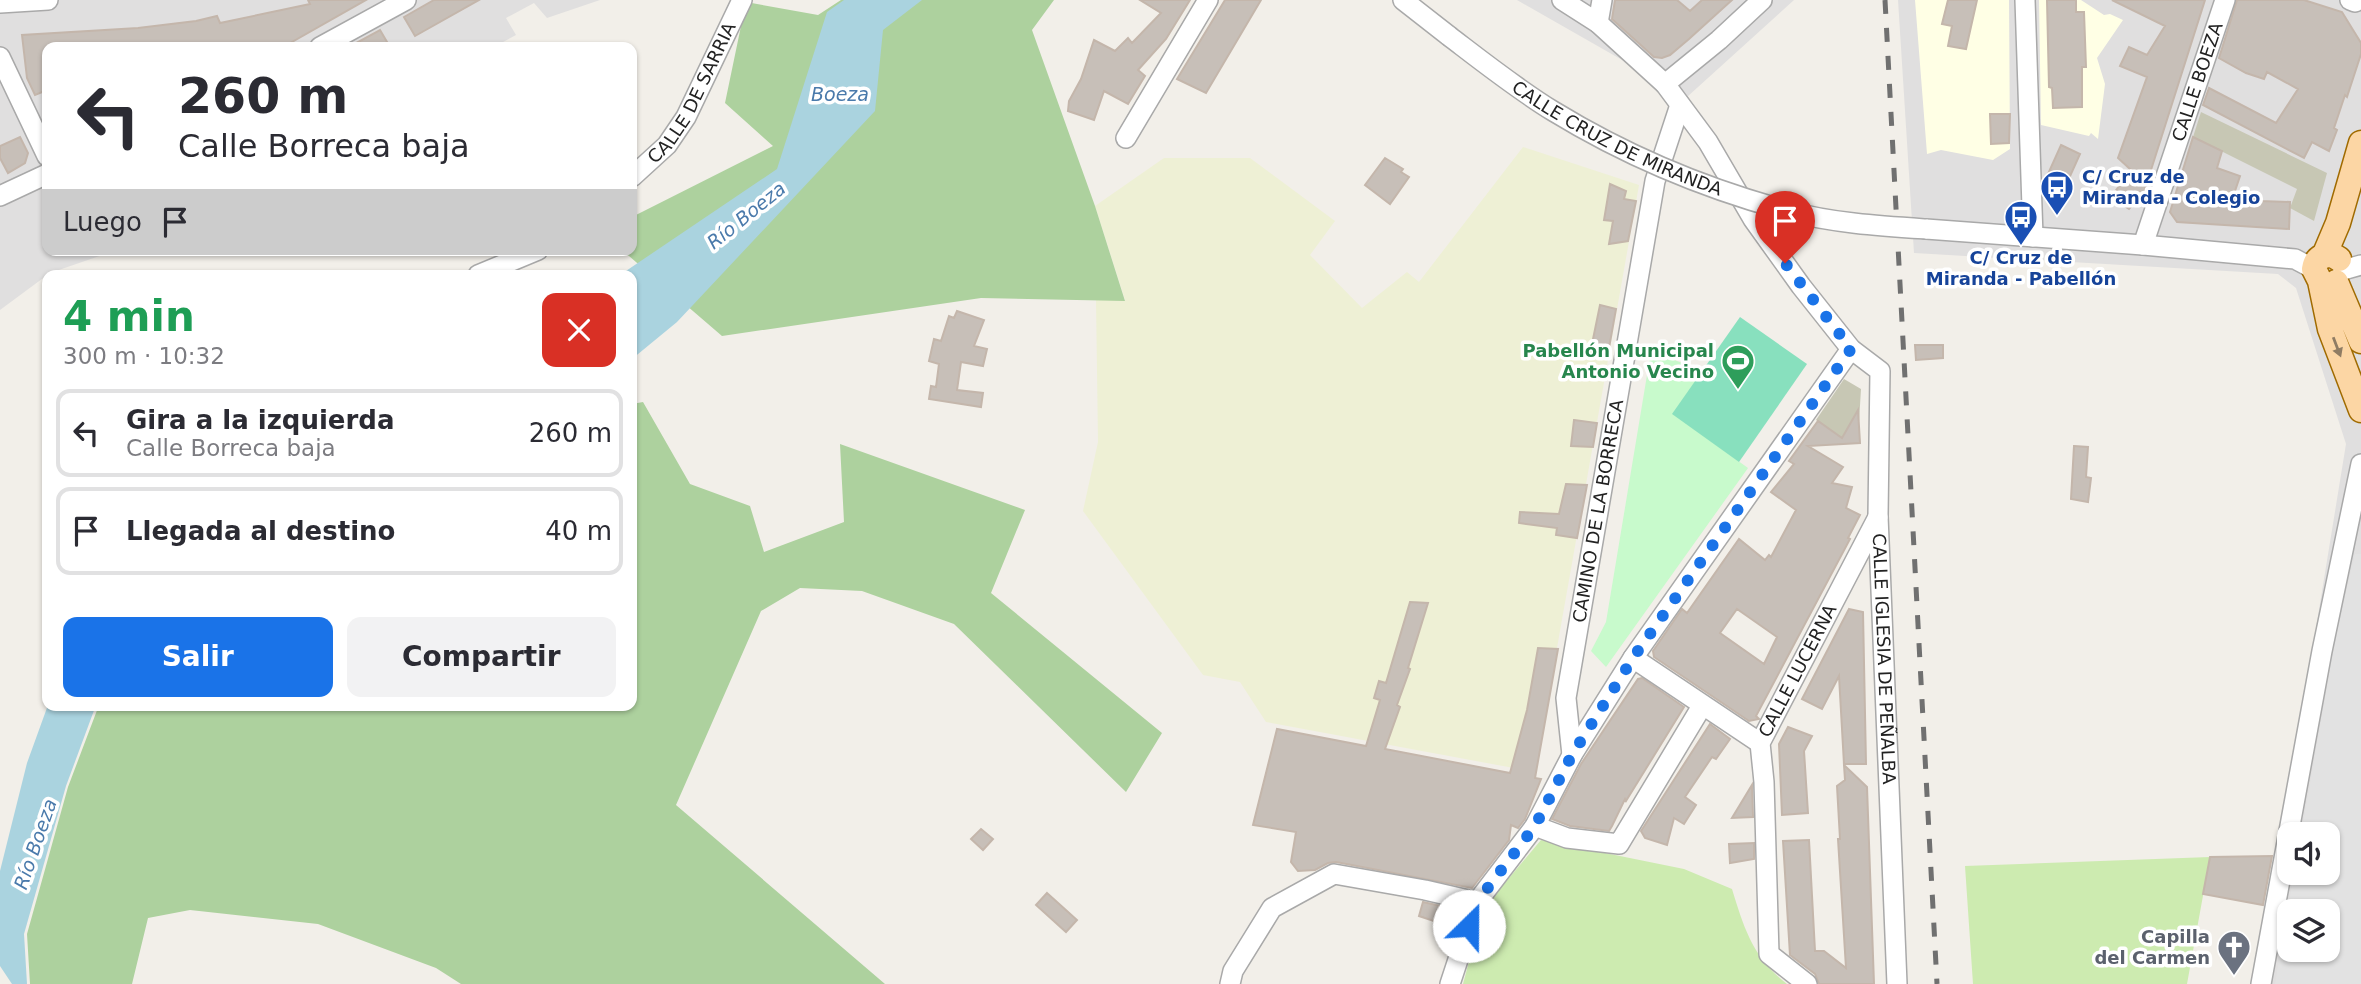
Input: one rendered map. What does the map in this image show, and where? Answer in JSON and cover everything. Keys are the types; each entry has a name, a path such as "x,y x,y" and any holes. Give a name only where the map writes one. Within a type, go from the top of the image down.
{"main road":[{"path":"2361,143 2339,223 2330,329 2361,410"},
{"path":"2334,269 2361,341"}],"street":[{"path":"0,3 48,0"},
{"path":"329,42 406,0"},
{"name":"CALLE DE SARRIA","path":"637,172 667,145 686,117 742,0"},
{"path":"1126,138 1208,0"},
{"name":"CALLE CRUZ DE MIRANDA","path":"1403,0 1553,111 1639,157 1707,185 1790,212 1873,226 2143,245 2295,259 2334,269"},
{"path":"1450,984 1477,902 1535,826 1572,755 1633,658 1851,349 1753,219 1708,142 1665,84 1598,23 1562,0"},
{"path":"1598,23 1602,0"},
{"path":"1665,84 1762,0"},
{"path":"2025,0 2033,237"},
{"name":"CALLE BOEZA","path":"2143,245 2225,0"},
{"path":"0,58 42,146"},
{"name":"CAMINO DE LA BORRECA","path":"1572,755 1566,698 1570,672 1655,181 1679,105"},
{"path":"0,197 42,176"},
{"path":"490,270 524,256"},
{"name":"CALLE IGLESIA DE PEÑALBA","path":"1851,349 1880,371 1878,516 1897,984"},
{"path":"2261,984 2322,651 2361,464"},
{"name":"CALLE LUCERNA","path":"1807,984 1769,954 1764,782 1760,743 1878,516"},
{"path":"1633,658 1760,743"},
{"path":"1535,826 1567,838 1619,844 1702,706"},
{"path":"1230,984 1233,971 1272,908 1334,874 1477,902"}],"shaded area":[{"path":"0,0 600,0 547,18 534,3 506,18 516,35 503,42 42,42 42,256 100,256 59,270 42,270 42,279 0,310"},
{"path":"1517,0 1794,0 1687,97"},
{"path":"1898,0 2361,0 2361,984 2258,984 2277,867 2277,885 2340,885 2340,822 2284,822 2346,444 2296,288 2278,274 1914,253"},
{"path":"1915,0 2009,0 2010,149 1993,160 1941,150 1927,154"},
{"path":"2039,0 2081,0 2104,15 2110,14 2123,20 2097,58 2105,84 2098,139 2091,133 2089,136 2041,125"},
{"path":"2201,112 2327,173 2314,221 2290,208 2297,189 2193,137"},
{"path":"1523,147 1639,185 1535,772 1266,722 1240,682 1203,675 1083,511 1098,442 1096,300 1125,300 1095,206 1164,158 1250,158 1335,221 1310,255 1362,308 1407,272 1419,282"},
{"path":"1844,379 1861,389 1859,422 1851,422 1842,438 1816,420"},
{"path":"2355,554 2361,554 2361,984 2275,984 2279,962 2340,962 2340,899 2290,899 2292,885 2340,885 2340,822 2303,822 2337,630"}],"green space":[{"path":"841,0 1054,0 1032,30 1095,206 1125,301 981,298 722,336 629,256 637,256 637,214 773,146 725,103 746,2 818,15"},
{"name":"Pabellón Municipal Antonio Vecino","path":"1740,317 1807,364 1739,462 1672,414"},
{"path":"1651,351 1703,371 1673,414 1748,468 1606,667 1591,651 1606,622"},
{"path":"643,402 690,484 750,506 764,552 844,522 840,444 1025,510 991,593 1162,733 1126,792 954,624 862,591 800,588 761,611 676,805 885,984 461,984 436,968 318,924 190,910 148,918 132,984 30,984 27,934 68,787 97,711 637,711 637,403"},
{"path":"1541,840 1684,869 1732,889 1751,941 1766,964 1787,984 1463,984 1483,909"},
{"path":"2210,857 2187,984 1973,984 1965,866"}],"water":[{"name":"Boeza","path":"844,0 922,0 883,30 875,111 677,322 637,355 637,270 627,270 777,169 827,12"},
{"name":"Río Boeza","path":"46,711 94,711 66,786 24,934 27,984 12,984 0,966 0,871 27,763"}],"building":[{"path":"308,0 366,0 292,42 42,42 42,92 35,95 27,78 22,35 138,28 217,16 220,23 310,4"},
{"path":"434,0 479,0 415,36 404,17"},
{"path":"1140,0 1190,0 1166,39 1138,70 1145,76 1128,104 1104,91 1094,120 1068,111 1069,101 1081,79 1094,40 1115,51 1128,38 1132,43 1161,13"},
{"path":"1225,0 1261,0 1206,93 1177,79"},
{"path":"1615,0 1677,0 1690,11 1702,0 1732,0 1670,55 1662,58 1654,57 1612,19"},
{"path":"1948,0 1977,0 1966,49 1948,46 1952,26 1942,24"},
{"path":"2047,0 2076,0 2076,12 2084,12 2086,67 2082,67 2082,107 2053,108 2052,88 2049,87"},
{"path":"2112,0 2205,0 2144,192 2129,209 2111,197 2131,170 2118,158 2147,77 2120,66 2129,47 2147,55 2165,26"},
{"path":"2237,0 2304,0 2342,12 2361,43 2361,54 2334,128 2337,130 2329,151 2312,142 2304,158 2203,105 2209,88 2276,123 2298,89 2267,72 2264,79 2246,73 2219,58"},
{"path":"380,30 387,42 358,42"},
{"path":"1990,114 2010,114 2009,143 1991,144"},
{"path":"20,137 28,153 25,163 8,173 0,158 0,146"},
{"path":"2193,137 2222,151 2217,168 2240,176 2234,194 2260,198 2260,201 2290,202 2289,229 2177,222 2170,212"},
{"path":"2061,145 2080,154 2067,183 2048,174"},
{"path":"1385,158 1403,169 1401,172 1409,177 1390,204 1365,185"},
{"path":"1610,184 1626,191 1624,199 1636,201 1628,241 1609,244 1613,221 1604,220"},
{"path":"1600,305 1616,309 1609,348 1592,344"},
{"path":"957,311 984,320 974,346 987,349 983,366 961,362 957,390 983,393 981,407 929,399 931,386 936,387 939,364 929,361 934,339 941,341 949,316 954,318"},
{"path":"1915,345 1943,345 1943,358 1916,360"},
{"path":"1858,410 1860,443 1808,446 1843,467 1832,483 1852,487 1846,508 1860,515 1848,538 1850,539 1756,716 1759,719 1749,721 1654,657 1653,651 1682,609 1687,613 1739,539 1765,560 1769,555 1771,557 1796,510 1771,492 1794,464 1789,461 1818,421 1842,438","holes":["1737,609 1777,637 1764,664 1720,633"]},
{"path":"1574,420 1597,423 1593,447 1571,446"},
{"path":"2074,446 2088,447 2086,477 2091,478 2088,502 2071,499"},
{"path":"1566,484 1587,485 1577,538 1556,535 1557,528 1519,523 1520,512 1559,514"},
{"path":"1410,602 1428,603 1397,705 1400,707 1385,749 1510,773 1527,710 1538,648 1558,649 1535,778 1541,779 1525,819 1518,828 1511,825 1509,840 1472,888 1336,862 1315,870 1298,871 1291,862 1296,832 1253,825 1277,729 1366,746 1380,700 1374,698 1379,681 1386,683"},
{"path":"1849,609 1863,612 1866,764 1844,764 1839,676 1822,709 1802,699"},
{"path":"1642,678 1684,707 1626,801 1625,799 1609,831 1570,826 1552,819 1581,764 1638,679"},
{"path":"1710,724 1730,739 1716,759 1712,757 1685,797 1696,805 1684,824 1674,818 1667,845 1645,838 1641,831"},
{"path":"1788,727 1812,736 1804,751 1808,813 1782,815 1779,744"},
{"path":"1844,765 1867,787 1874,984 1819,984 1815,974 1790,955 1783,841 1809,840 1815,951 1824,951 1846,968 1837,786 1845,780"},
{"path":"1752,785 1753,817 1732,818"},
{"path":"981,829 993,839 983,850 971,839"},
{"path":"1754,843 1754,859 1730,863 1729,844"},
{"path":"2272,856 2263,905 2203,894 2210,857"},
{"path":"1047,893 1077,920 1066,932 1036,905"},
{"path":"1423,902 1454,909 1449,926 1419,916"}],"railway":[{"path":"1885,0 1937,984"}],"place":[{"name":"C/ Cruz de Miranda - Colegio","path":"2057,217"},
{"name":"C/ Cruz de Miranda - Pabellón","path":"2021,247"},
{"name":"Pabellón Municipal Antonio Vecino","path":"1738,391"},
{"name":"Capilla del Carmen","path":"2234,977"}],"route":[{"path":"1469,926 1477,902 1535,826 1572,755 1633,658 1851,349 1785,263"}]}
